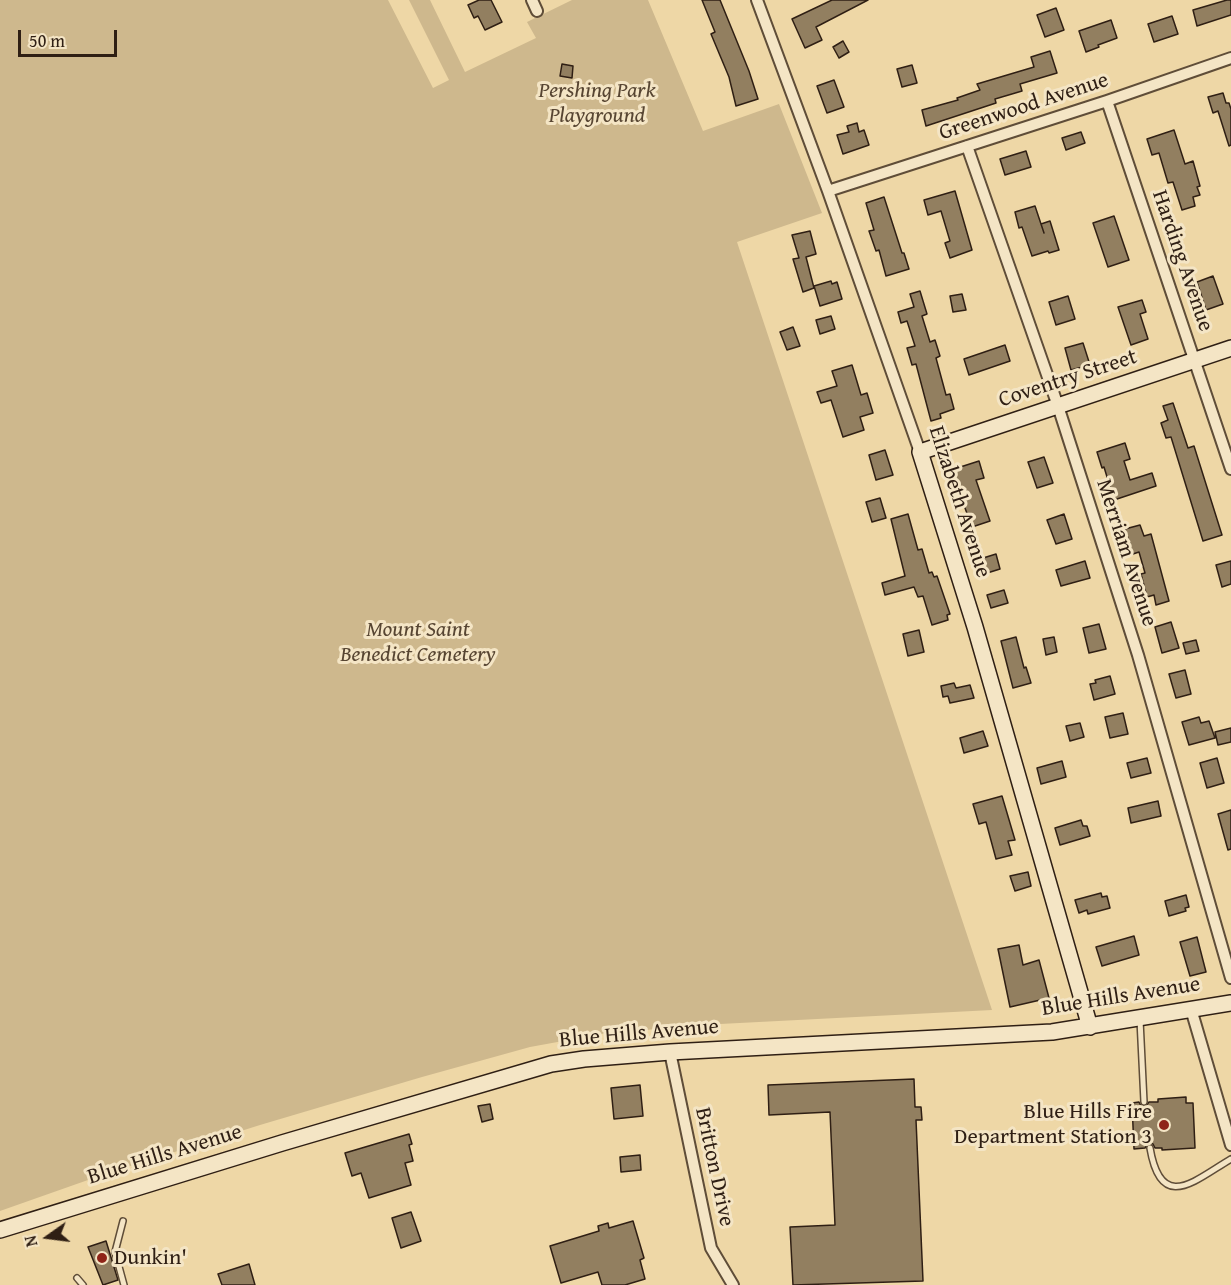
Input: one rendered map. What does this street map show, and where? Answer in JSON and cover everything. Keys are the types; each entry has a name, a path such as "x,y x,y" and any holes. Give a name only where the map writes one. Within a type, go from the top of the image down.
{"main road":[{"name":"Coventry Street","path":"920,452 1231,348"},
{"name":"Elizabeth Avenue","path":"920,452 975,627 1090,1027"},
{"name":"Blue Hills Avenue","path":"0,1230 506,1076 584,1059 670,1052 1029,1034 1090,1027 1231,1003"}],"street":[{"name":"Elizabeth Avenue","path":"757,0 828,191 920,452"},
{"name":"Greenwood Avenue","path":"828,191 1107,101 1231,58"},
{"name":"Harding Avenue","path":"1107,101 1231,469"},
{"name":"Merriam Avenue","path":"967,146 1058,406 1138,655 1231,978"},
{"path":"1191,1010 1231,1145"},
{"name":"Britton Drive","path":"670,1052 711,1248 733,1285"}],"lane":[{"path":"1140,1019 1144,1102"},
{"path":"1150,1148 1159,1178 1163,1183 1173,1187 1192,1182 1231,1159"},
{"path":"123,1221 115,1252 124,1285"},
{"path":"77,1278 83,1285"}],"green space":[{"name":"Mount Saint Benedict Cemetery","path":"0,0 388,0 433,88 449,80 409,0 430,0 465,72 536,38 527,22 572,0 648,0 703,131 779,104 822,213 737,242 992,1010 720,1024 607,1033 530,1047 260,1125 105,1174 0,1211"}],"building":[{"path":"479,0 491,0 502,22 485,30 478,16 474,18 468,5"},
{"path":"702,0 720,0 758,99 736,106 729,77 711,34 715,32"},
{"path":"832,0 868,0 816,27 822,40 805,48 792,19"},
{"path":"1231,0 1231,15 1197,26 1193,10"},
{"path":"1056,8 1064,30 1045,37 1037,15"},
{"path":"1172,16 1178,34 1154,42 1148,24"},
{"path":"1111,20 1117,38 1086,52 1079,31"},
{"path":"843,41 849,52 839,58 833,47"},
{"path":"1050,51 1057,73 1020,84 1022,91 995,99 996,103 926,126 922,110 958,100 957,98 980,90 977,84 1034,67 1031,57"},
{"path":"562,64 573,66 572,78 560,76"},
{"path":"912,65 917,83 902,87 897,69"},
{"path":"834,80 844,107 827,113 817,86"},
{"path":"1223,93 1231,109 1231,145 1229,146 1218,111 1213,113 1208,97"},
{"path":"857,123 859,132 864,130 869,145 843,154 837,135 849,132 847,126"},
{"path":"1174,130 1185,164 1193,161 1200,186 1197,187 1200,195 1193,197 1195,206 1182,210 1173,182 1168,183 1159,153 1152,155 1147,139"},
{"path":"1081,132 1085,143 1066,150 1062,138"},
{"path":"1026,151 1031,167 1005,175 1000,159"},
{"path":"955,191 972,250 950,258 945,243 950,241 941,211 928,215 924,200"},
{"path":"884,197 909,269 886,276 879,250 876,251 869,231 874,230 866,203"},
{"path":"1035,206 1041,224 1050,221 1059,250 1032,256 1022,227 1019,228 1015,212"},
{"path":"1114,216 1129,260 1108,267 1093,223"},
{"path":"810,231 816,254 806,257 814,288 803,292 793,259 799,258 792,235"},
{"path":"1213,276 1223,304 1206,310 1197,282"},
{"path":"831,281 832,284 837,282 842,299 820,306 814,286"},
{"path":"920,291 927,314 922,316 930,342 935,340 940,356 936,358 946,395 950,394 954,409 940,414 941,418 931,421 916,364 912,365 907,348 915,346 907,321 901,323 898,312 914,307 910,294"},
{"path":"962,294 966,310 953,312 950,296"},
{"path":"1068,296 1075,319 1056,325 1049,302"},
{"path":"1142,300 1146,312 1140,314 1148,339 1131,345 1118,307"},
{"path":"831,316 835,329 820,334 816,320"},
{"path":"793,327 800,346 787,350 780,332"},
{"path":"1083,343 1090,365 1071,370 1065,348"},
{"path":"1005,345 1010,361 969,375 964,359"},
{"path":"852,365 861,395 867,393 873,413 860,417 864,430 843,437 831,400 821,403 817,392 837,386 832,371"},
{"path":"1173,403 1188,448 1194,446 1222,535 1203,541 1171,437 1166,438 1161,423 1168,420 1163,406"},
{"path":"1125,443 1130,459 1124,461 1130,480 1152,473 1156,486 1114,500 1097,452"},
{"path":"885,450 893,475 876,480 869,455"},
{"path":"1044,457 1053,483 1037,488 1028,462"},
{"path":"979,461 984,478 976,480 990,521 972,527 951,470"},
{"path":"880,498 886,518 872,522 866,502"},
{"path":"908,514 918,550 922,549 929,573 932,572 934,577 937,576 950,614 947,615 948,620 932,625 923,596 918,597 914,587 885,595 882,583 905,576 891,519"},
{"path":"1064,514 1072,539 1056,544 1047,520"},
{"path":"1140,525 1144,536 1151,534 1169,601 1156,605 1154,595 1147,597 1141,574 1145,573 1139,552 1133,554 1125,529"},
{"path":"996,554 1000,569 984,574 980,559"},
{"path":"1085,561 1090,578 1061,586 1056,570"},
{"path":"1231,561 1231,584 1222,587 1216,565"},
{"path":"1004,590 1008,603 991,608 987,595"},
{"path":"1171,622 1179,648 1162,653 1155,627"},
{"path":"1099,624 1106,649 1089,653 1083,628"},
{"path":"919,630 924,652 908,656 903,634"},
{"path":"1016,637 1024,668 1026,667 1031,683 1013,688 1001,641"},
{"path":"1054,637 1057,652 1046,655 1043,639"},
{"path":"1196,640 1199,651 1186,654 1183,643"},
{"path":"1185,670 1191,694 1176,698 1169,674"},
{"path":"1110,676 1115,694 1094,700 1090,684 1096,683 1095,680"},
{"path":"954,683 956,688 970,685 974,698 950,703 948,696 943,697 941,686"},
{"path":"1123,713 1128,734 1110,738 1105,717"},
{"path":"1199,717 1201,723 1209,721 1215,738 1189,745 1182,722"},
{"path":"1080,723 1084,737 1070,741 1066,726"},
{"path":"1231,728 1231,742 1218,745 1215,732"},
{"path":"983,731 988,746 964,753 960,738"},
{"path":"1147,758 1151,773 1131,778 1127,763"},
{"path":"1217,758 1224,783 1207,788 1200,763"},
{"path":"1062,761 1066,777 1041,784 1037,768"},
{"path":"1002,796 1015,840 1008,841 1012,855 996,859 986,822 979,824 973,804"},
{"path":"1158,801 1161,816 1131,823 1128,808"},
{"path":"1231,810 1231,849 1228,850 1218,814"},
{"path":"1081,820 1083,826 1087,826 1090,836 1060,845 1055,828"},
{"path":"1028,872 1031,886 1015,891 1010,876"},
{"path":"1101,893 1102,897 1107,896 1110,908 1088,914 1087,910 1079,913 1075,900"},
{"path":"1186,895 1189,907 1185,908 1186,911 1169,916 1165,901"},
{"path":"1134,936 1139,955 1102,966 1096,947"},
{"path":"1197,937 1206,972 1190,976 1180,942"},
{"path":"1019,945 1023,965 1039,960 1049,998 1010,1007 998,949"},
{"path":"914,1079 915,1107 921,1107 922,1120 916,1120 923,1281 793,1285 790,1227 835,1225 830,1112 769,1115 768,1085"},
{"path":"640,1085 643,1116 614,1119 611,1088"},
{"name":"Blue Hills Fire Department Station 3","path":"1186,1097 1186,1103 1193,1103 1195,1148 1162,1150 1149,1143 1145,1148 1134,1149 1132,1103 1139,1102 1145,1107 1149,1102 1158,1102 1158,1099"},
{"path":"490,1104 493,1119 482,1122 478,1106"},
{"path":"409,1134 413,1161 405,1163 411,1185 369,1198 361,1173 352,1176 345,1153"},
{"path":"640,1155 641,1170 621,1172 620,1157"},
{"path":"411,1212 421,1241 401,1248 392,1218"},
{"path":"633,1221 644,1258 640,1260 645,1279 625,1285 602,1285 598,1272 561,1283 550,1246 599,1231 598,1226 608,1223 609,1228"},
{"name":"Dunkin'","path":"106,1241 118,1280 103,1285 88,1247"},
{"path":"249,1264 255,1285 222,1285 218,1274"}],"place":[{"name":"Blue Hills Fire Department Station 3","path":"1164,1125"},
{"name":"Dunkin'","path":"102,1258"}],"park label":[{"name":"Pershing Park Playground","path":"597,104"}]}
